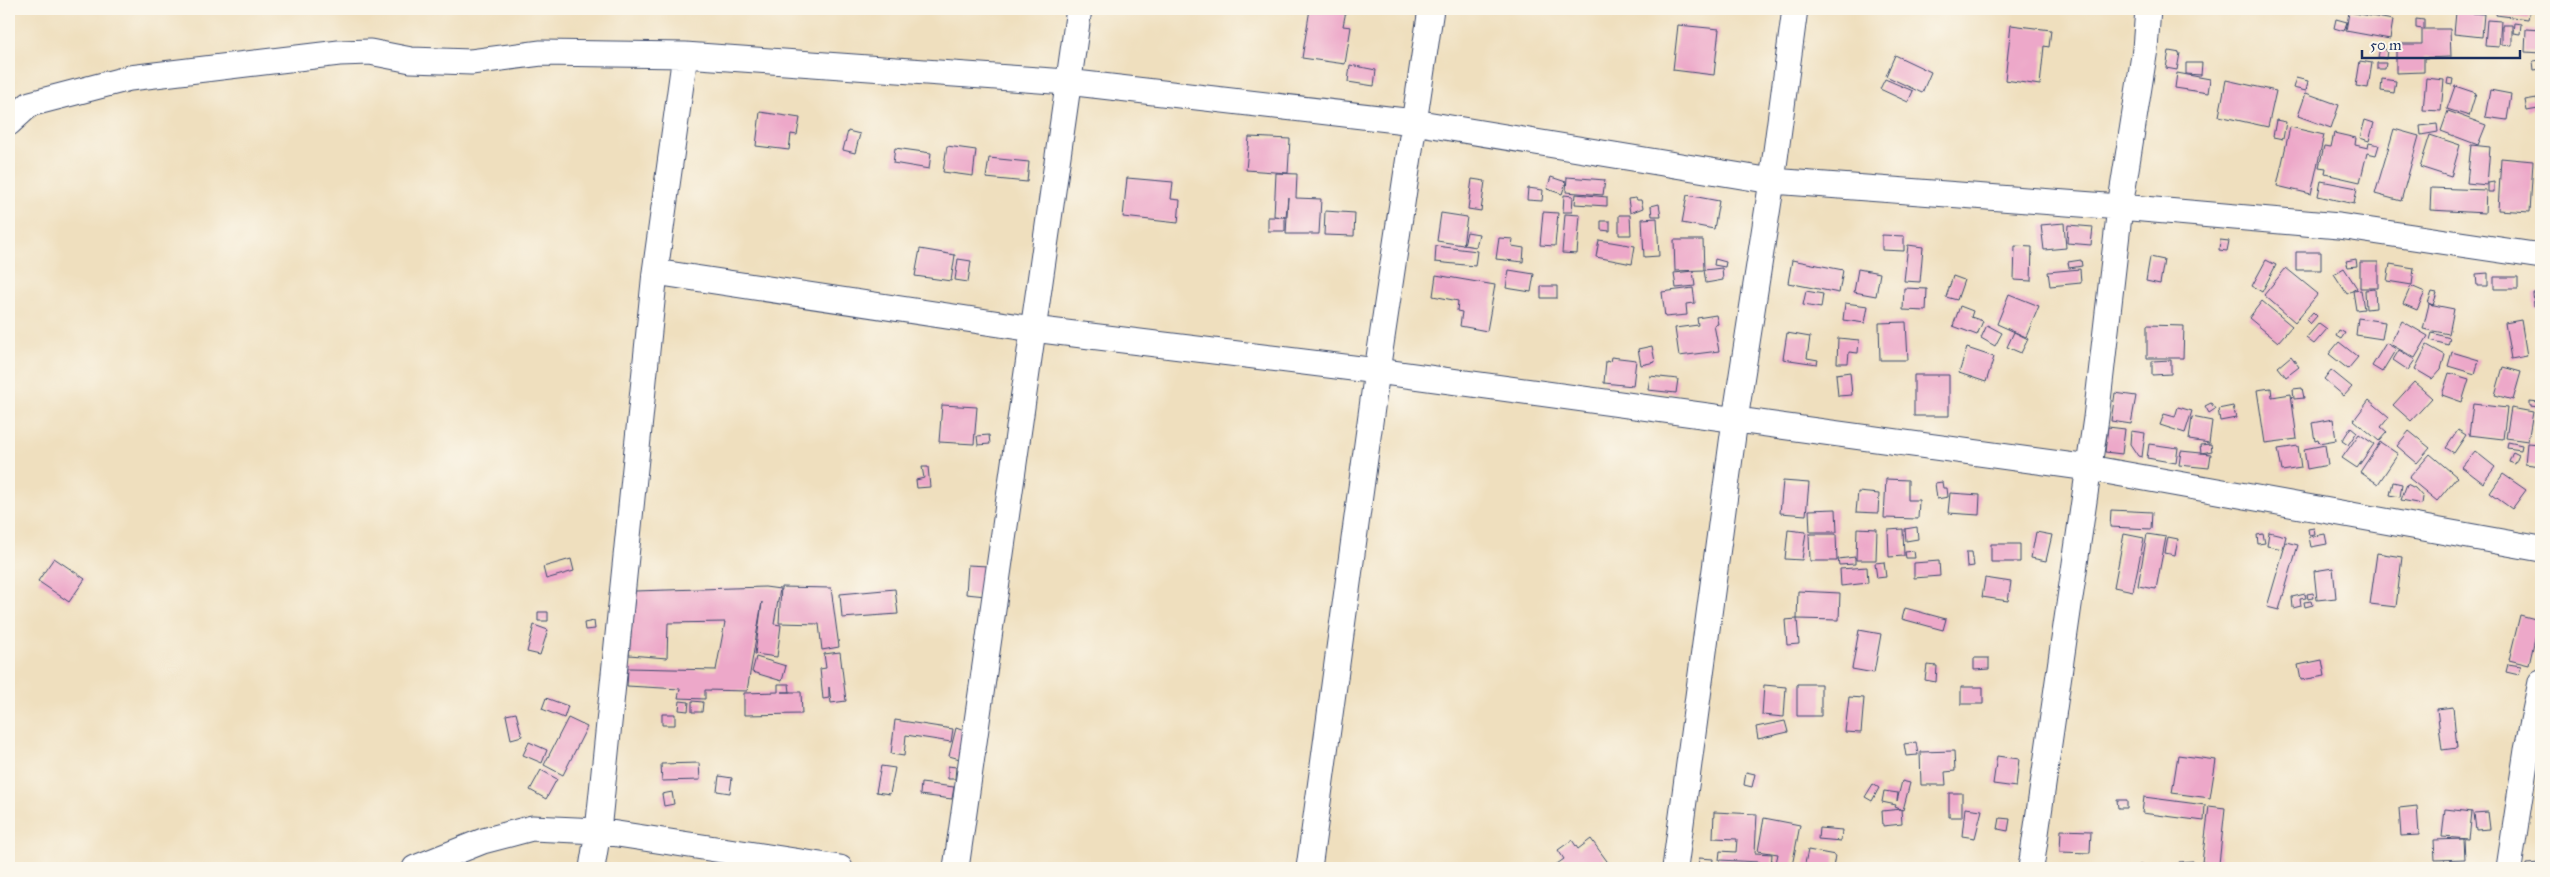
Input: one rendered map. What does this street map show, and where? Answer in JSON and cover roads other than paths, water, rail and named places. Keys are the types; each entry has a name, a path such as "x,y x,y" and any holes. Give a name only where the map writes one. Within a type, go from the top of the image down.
{"street":[{"path":"956,868 1034,329 1067,82 1079,9"},
{"path":"1309,868 1377,371 1431,9"},
{"path":"1675,868 1735,420 1772,181 1795,9"},
{"path":"2031,868 2089,468 2120,207 2145,49 2148,9"},
{"path":"9,122 30,104 130,78 340,53 370,52 411,60 471,62 541,53 685,54 1067,82 1414,122 1772,181 2120,207 2339,226 2541,256"},
{"path":"592,868 598,831 655,272 685,54"},
{"path":"655,272 1034,329 1377,371 2089,468 2541,549"},
{"path":"2508,868 2527,750 2541,682"},
{"path":"415,868 483,841 532,828 598,831 840,868"}]}
